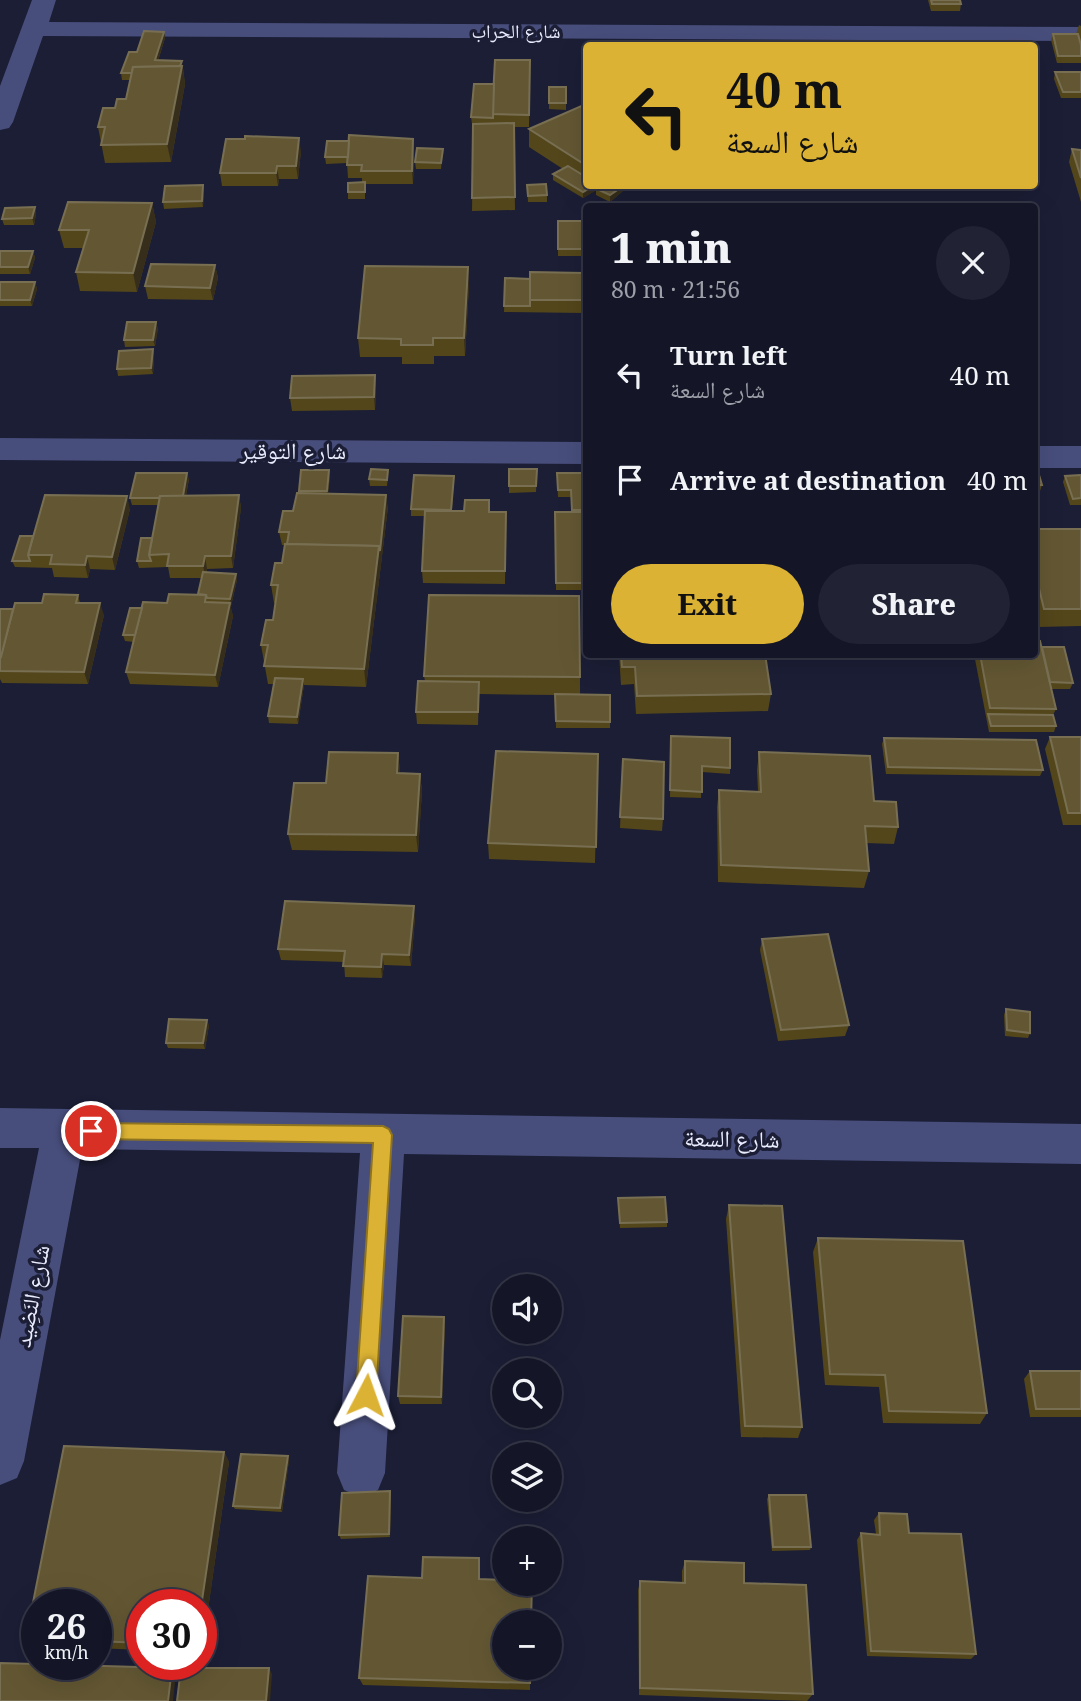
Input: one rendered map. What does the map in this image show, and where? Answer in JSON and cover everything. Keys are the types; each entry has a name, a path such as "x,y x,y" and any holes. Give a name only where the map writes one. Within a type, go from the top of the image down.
{"street":[{"path":"0,122 44,0"},
{"name":"شارع الحراب","path":"34,29 1081,34"},
{"name":"شارع التوقير","path":"0,449 583,453"},
{"path":"1038,457 1081,457"},
{"name":"شارع السعة","path":"0,1128 1081,1144"},
{"name":"شارع النَضِيد","path":"0,1461 64,1130"},
{"path":"361,1473 383,1135"}],"building":[{"path":"931,0 960,0 961,4 932,4"},
{"path":"144,31 164,32 155,60 182,61 180,66 133,67 132,73 121,73 129,52 137,52"},
{"path":"1053,34 1078,34 1081,56 1058,56"},
{"path":"495,60 530,60 529,115 492,114"},
{"path":"182,66 167,144 101,145 105,127 98,127 103,108 115,108 117,99 126,99 133,67"},
{"path":"1055,72 1081,72 1081,92 1063,92"},
{"path":"474,84 494,84 493,118 471,117"},
{"path":"549,87 566,87 566,103 549,103"},
{"path":"583,105 583,163 529,129"},
{"path":"514,123 515,197 472,198 473,124"},
{"path":"349,135 413,139 412,171 361,171 362,165 347,165"},
{"path":"245,136 299,138 296,166 277,166 276,173 220,173 226,139 245,139"},
{"path":"327,141 349,141 348,157 325,157"},
{"path":"417,148 443,149 441,163 415,162"},
{"path":"1072,149 1081,150 1081,178"},
{"path":"568,166 583,175 583,189 588,189 583,192 553,174"},
{"path":"365,182 365,192 348,192 348,183"},
{"path":"546,184 547,195 528,196 527,185"},
{"path":"203,185 202,201 163,202 165,186"},
{"path":"597,189 619,189 610,195"},
{"path":"68,202 152,203 133,273 76,272 89,230 59,230"},
{"path":"35,207 32,218 2,219 5,208"},
{"path":"558,221 583,221 583,249 558,249"},
{"path":"0,251 33,251 28,267 0,267"},
{"path":"151,264 215,265 210,288 145,286"},
{"path":"365,266 468,267 464,338 433,338 433,345 401,345 401,339 358,338"},
{"path":"530,272 583,273 583,300 530,300"},
{"path":"505,278 530,279 530,306 504,306"},
{"path":"0,282 35,282 30,300 0,300"},
{"path":"127,322 156,322 153,340 124,340"},
{"path":"153,349 151,368 117,369 119,351"},
{"path":"375,375 374,397 290,398 292,376"},
{"path":"371,469 388,470 387,480 369,479"},
{"path":"509,469 537,469 536,486 509,486"},
{"path":"301,470 329,470 327,491 299,491"},
{"path":"136,473 187,473 183,496 130,498"},
{"path":"557,473 582,473 583,510 572,510 571,490 558,490"},
{"path":"414,475 454,476 451,510 411,509"},
{"path":"1081,475 1081,498 1073,499 1065,476"},
{"path":"297,493 386,495 380,551 379,546 287,544 289,532 279,532 283,511 293,511"},
{"path":"45,495 127,496 112,557 87,556 85,565 50,564 52,555 28,555"},
{"path":"239,495 231,556 205,556 203,566 167,566 169,554 149,555 160,496"},
{"path":"465,500 489,500 489,512 506,512 505,571 422,571 425,511 464,511"},
{"path":"555,512 583,512 583,583 556,583"},
{"path":"1038,529 1081,529 1081,609 1044,609 1038,584"},
{"path":"20,536 33,536 28,555 30,561 12,561"},
{"path":"141,538 152,538 149,555 151,561 137,561"},
{"path":"285,544 379,546 364,669 264,666 268,645 261,645 266,620 273,620 278,585 271,585 275,563 282,563"},
{"path":"203,572 236,574 230,599 207,598 206,595 198,594"},
{"path":"44,594 78,595 76,603 100,603 84,672 0,671 0,659 15,603 42,603"},
{"path":"169,594 206,595 205,602 230,603 215,675 126,672 143,602 167,603"},
{"path":"429,595 579,596 580,677 424,676"},
{"path":"130,608 142,608 135,635 123,635"},
{"path":"0,609 13,609 1,657 0,657"},
{"path":"1040,641 1056,709 990,708 981,658 1038,658"},
{"path":"1042,647 1064,647 1073,683 1050,682"},
{"path":"621,658 766,658 771,694 637,696 635,667 622,667"},
{"path":"275,678 303,679 297,717 268,716"},
{"path":"418,681 479,682 478,712 416,712"},
{"path":"555,694 610,695 610,722 556,721"},
{"path":"988,714 1053,715 1056,726 991,726"},
{"path":"671,736 730,738 730,768 702,766 702,792 670,790"},
{"path":"1050,737 1081,737 1081,813 1068,813"},
{"path":"884,738 1036,740 1043,770 888,767"},
{"path":"496,751 598,754 596,847 488,843"},
{"path":"329,752 398,753 397,773 420,774 416,835 288,834 294,783 326,783"},
{"path":"759,752 870,756 874,801 896,802 898,827 865,826 869,871 721,865 719,790 761,792"},
{"path":"623,759 664,762 663,819 620,817"},
{"path":"285,901 414,906 409,955 382,954 381,967 343,966 345,951 278,949"},
{"path":"828,934 849,1025 781,1030 762,939"},
{"path":"1006,1009 1030,1012 1030,1033 1007,1030"},
{"path":"169,1019 207,1020 203,1043 166,1043"},
{"path":"665,1197 667,1222 620,1223 618,1198"},
{"path":"729,1205 782,1206 802,1427 745,1426"},
{"path":"818,1238 963,1241 987,1413 889,1411 885,1375 830,1374"},
{"path":"403,1316 444,1317 441,1397 398,1396"},
{"path":"1030,1371 1081,1371 1081,1409 1036,1409"},
{"path":"64,1446 224,1452 204,1589 126,1589 126,1642 112,1642 112,1589 36,1589"},
{"path":"241,1454 288,1456 280,1508 233,1506"},
{"path":"390,1491 389,1534 339,1535 342,1493"},
{"path":"769,1495 806,1495 811,1547 773,1547"},
{"path":"879,1513 907,1514 909,1533 961,1534 976,1654 871,1651 861,1533 880,1535"},
{"path":"423,1557 479,1558 479,1579 492,1580 492,1596 532,1596 531,1610 492,1610 492,1680 530,1680 530,1683 359,1678 368,1576 422,1578"},
{"path":"685,1561 744,1563 744,1583 806,1585 813,1694 640,1688 640,1581 685,1583"},
{"path":"0,1663 21,1664 21,1680 112,1680 112,1666 126,1667 126,1680 171,1680 168,1701 0,1701"},
{"path":"217,1668 269,1668 266,1701 177,1701 180,1680 217,1680"}],"route":[{"path":"91,1131 383,1135 366,1395"}]}
